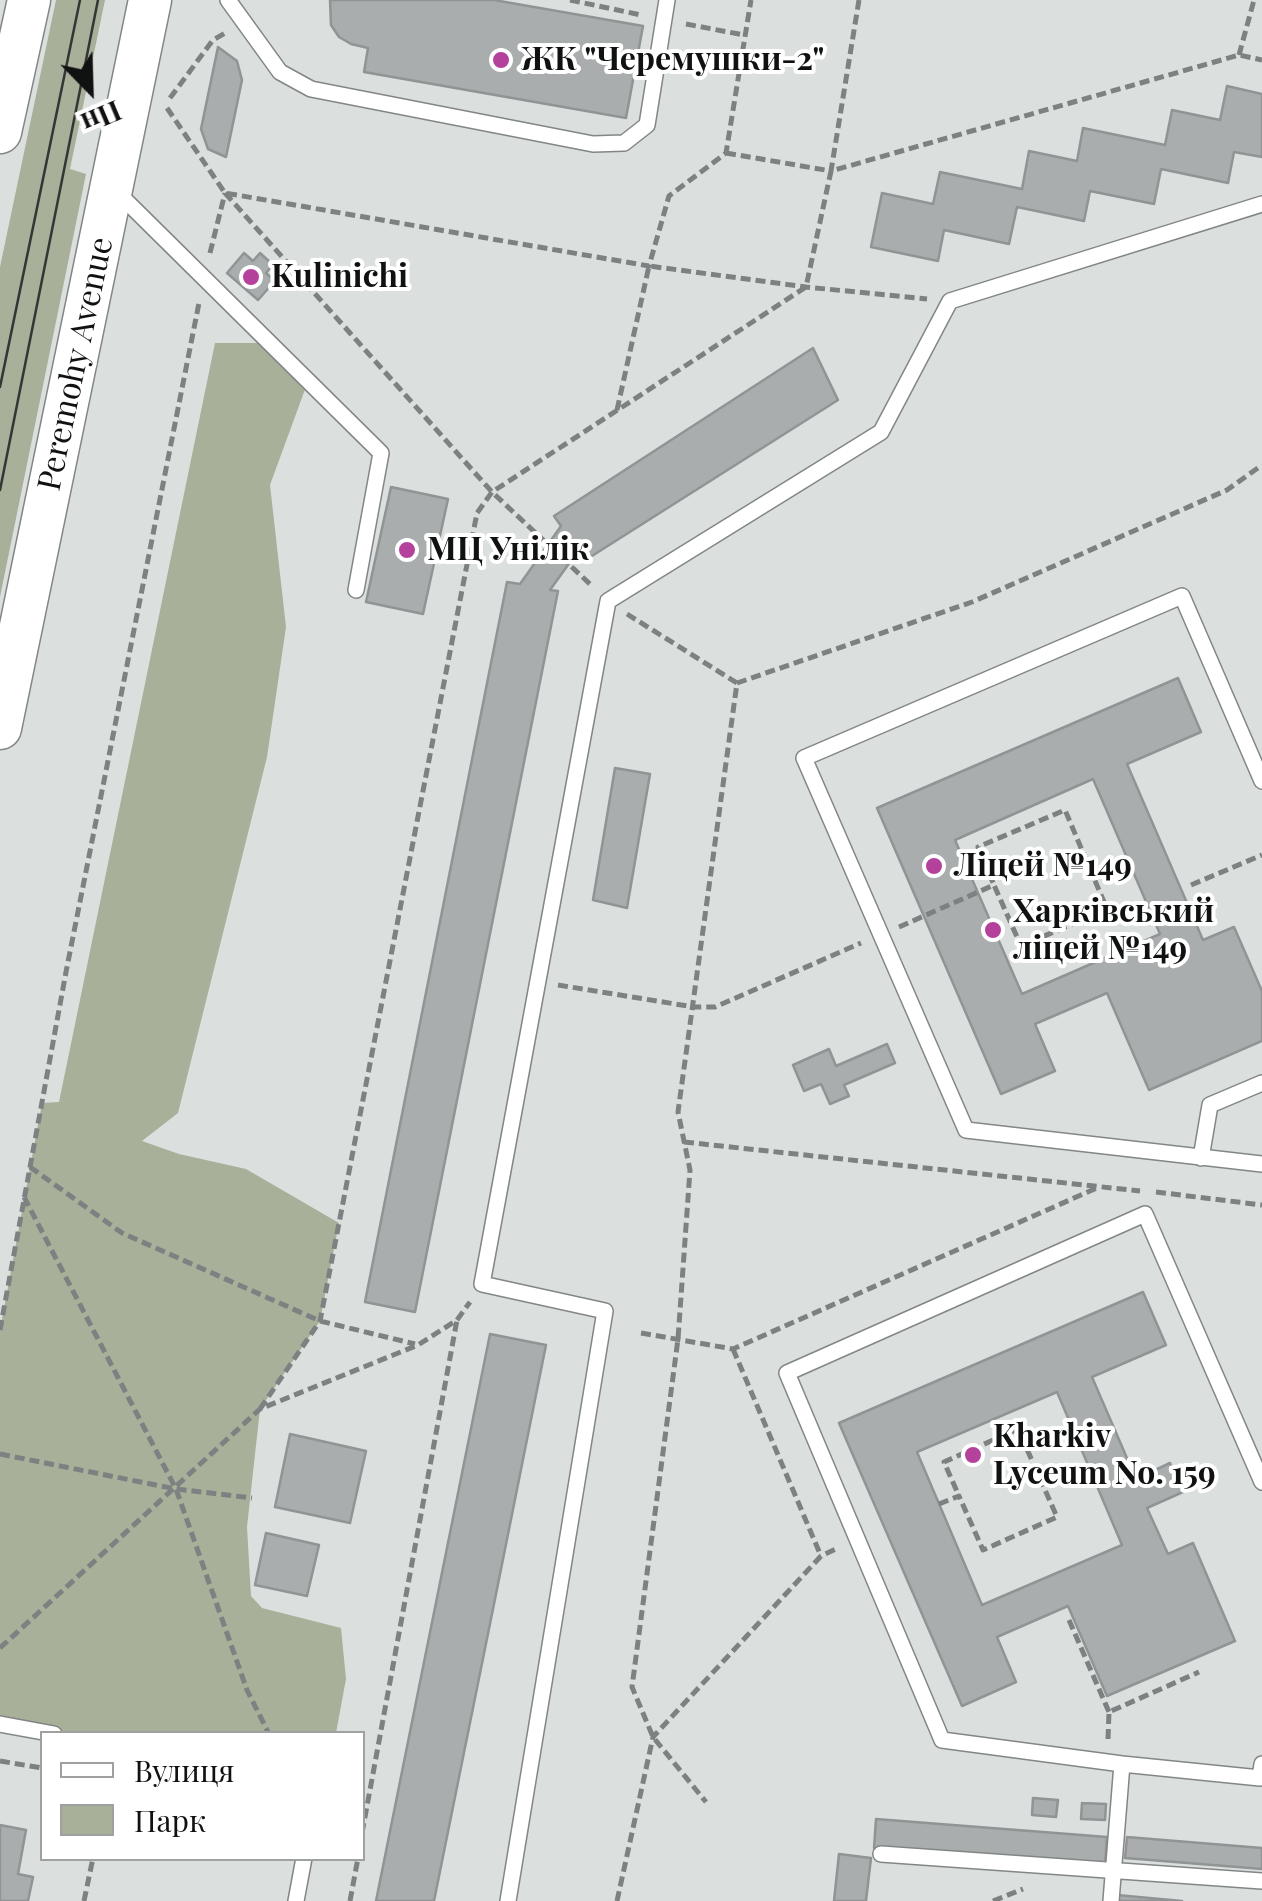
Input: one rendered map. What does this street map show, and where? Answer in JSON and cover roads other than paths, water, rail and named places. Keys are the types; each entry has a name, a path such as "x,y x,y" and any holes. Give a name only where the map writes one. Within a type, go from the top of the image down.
{"main road":[{"path":"0,132 29,0"},
{"name":"Peremohy Avenue","path":"0,728 150,0"}],"lane":[{"path":"228,0 280,72 311,89 593,144 624,143 647,126 667,0"},
{"path":"112,187 381,453 356,590"},
{"path":"508,1901 605,1311 482,1284 608,602 881,432 950,302 1262,204"},
{"path":"1262,781 1182,596 804,758 966,1130 1262,1164"},
{"path":"1201,1158 1210,1105 1262,1083"},
{"path":"1262,1482 1144,1214 787,1372 942,1740 1260,1778 1262,1764"},
{"path":"0,1724 40,1731"},
{"path":"1111,1901 1114,1763"},
{"path":"881,1854 1262,1881"},
{"path":"296,1901 303,1861"}],"tram line":[{"path":"0,387 80,0"},
{"path":"0,490 98,0"}],"place":[{"name":"ЖК \"Черемушки-2\"","path":"501,60"},
{"name":"Kulinichi","path":"251,277"},
{"name":"МЦ Унілік","path":"407,550"},
{"name":"Ліцей №149","path":"934,866"},
{"name":"Харківський ліцей №149","path":"993,930"},
{"name":"Kharkiv Lyceum No. 159","path":"973,1455"}]}
